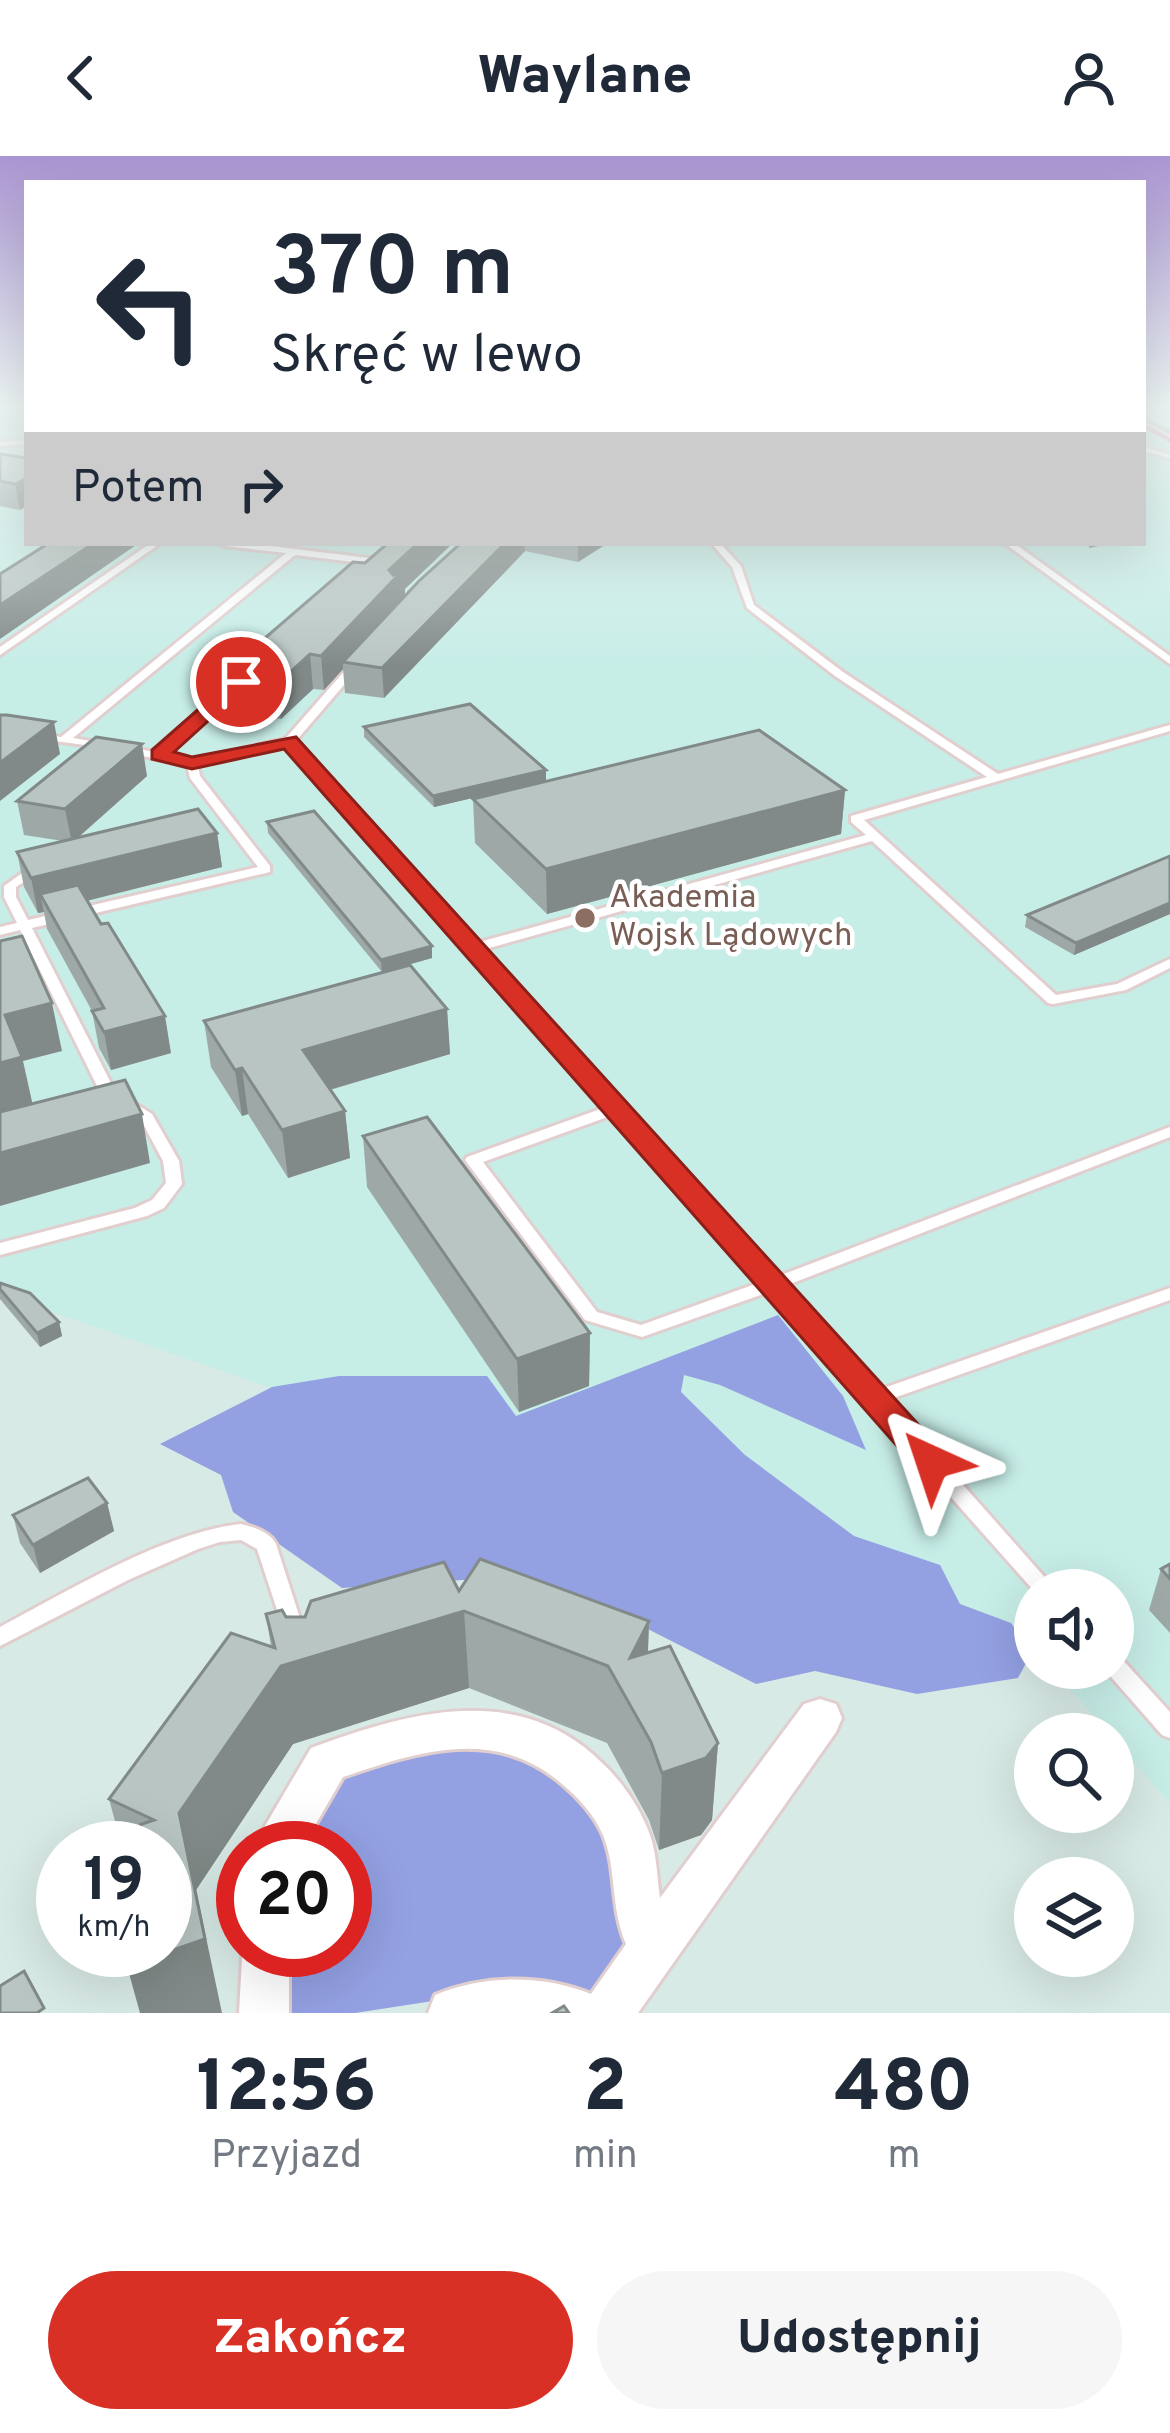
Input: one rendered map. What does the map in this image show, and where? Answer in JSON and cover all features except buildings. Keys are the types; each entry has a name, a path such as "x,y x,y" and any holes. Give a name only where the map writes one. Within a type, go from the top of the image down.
{"street":[{"path":"608,2013 820,1718"},
{"path":"289,1821 324,1748 453,1727 491,1726 552,1751 594,1785 626,1834 639,1928 655,1945"},
{"path":"264,1977 264,2013"},
{"path":"453,2013 514,2003 575,2013"}],"lane":[{"path":"0,652 153,546"},
{"path":"247,546 377,562 354,582"},
{"path":"718,546 736,566 750,606 838,674 994,777"},
{"path":"1012,546 1170,662"},
{"path":"64,740 293,552"},
{"path":"0,731 192,763 289,742 374,645"},
{"path":"159,754 241,682"},
{"path":"1170,728 855,819 1054,1000 1121,987 1170,963"},
{"path":"289,742 1027,1569"},
{"path":"0,931 266,869 194,776 192,763"},
{"path":"471,950 876,836"},
{"path":"0,1249 140,1212 162,1201 174,1184 171,1161 147,1118 109,1094 8,890 50,860"},
{"path":"616,1109 473,1160 591,1316 642,1331 1170,1132"},
{"path":"874,1398 1170,1294"},
{"path":"0,1636 134,1568 223,1533 244,1532 266,1544 299,1654"},
{"path":"1134,1688 1170,1728"}],"shaded area":[{"name":"Akademia Wojsk Lądowych","path":"0,494 24,494 24,546 1146,546 1146,494 1170,494 1170,1804 1134,1763 1134,1713 1091,1713 1070,1689 1134,1689 1134,1569 1014,1569 1014,1646 0,1294"},
{"path":"778,1315 843,1396 866,1450 720,1385 684,1375 681,1392 745,1455 854,1536 940,1565 960,1604 1011,1623 1014,1679 917,1694 815,1671 756,1684 579,1594 493,1578 342,1588 233,1512 221,1475 160,1444 272,1387 339,1376 487,1376 516,1416"},
{"path":"455,1737 551,1763 615,1840 625,1901 625,1948 599,2003 472,1995 355,2013 289,2013 282,1977 372,1977 372,1821 307,1821 361,1763"}],"place":[{"name":"Akademia Wojsk Lądowych","path":"585,918"}],"route":[{"path":"241,682 159,754 192,763 289,742 932,1462"}]}
